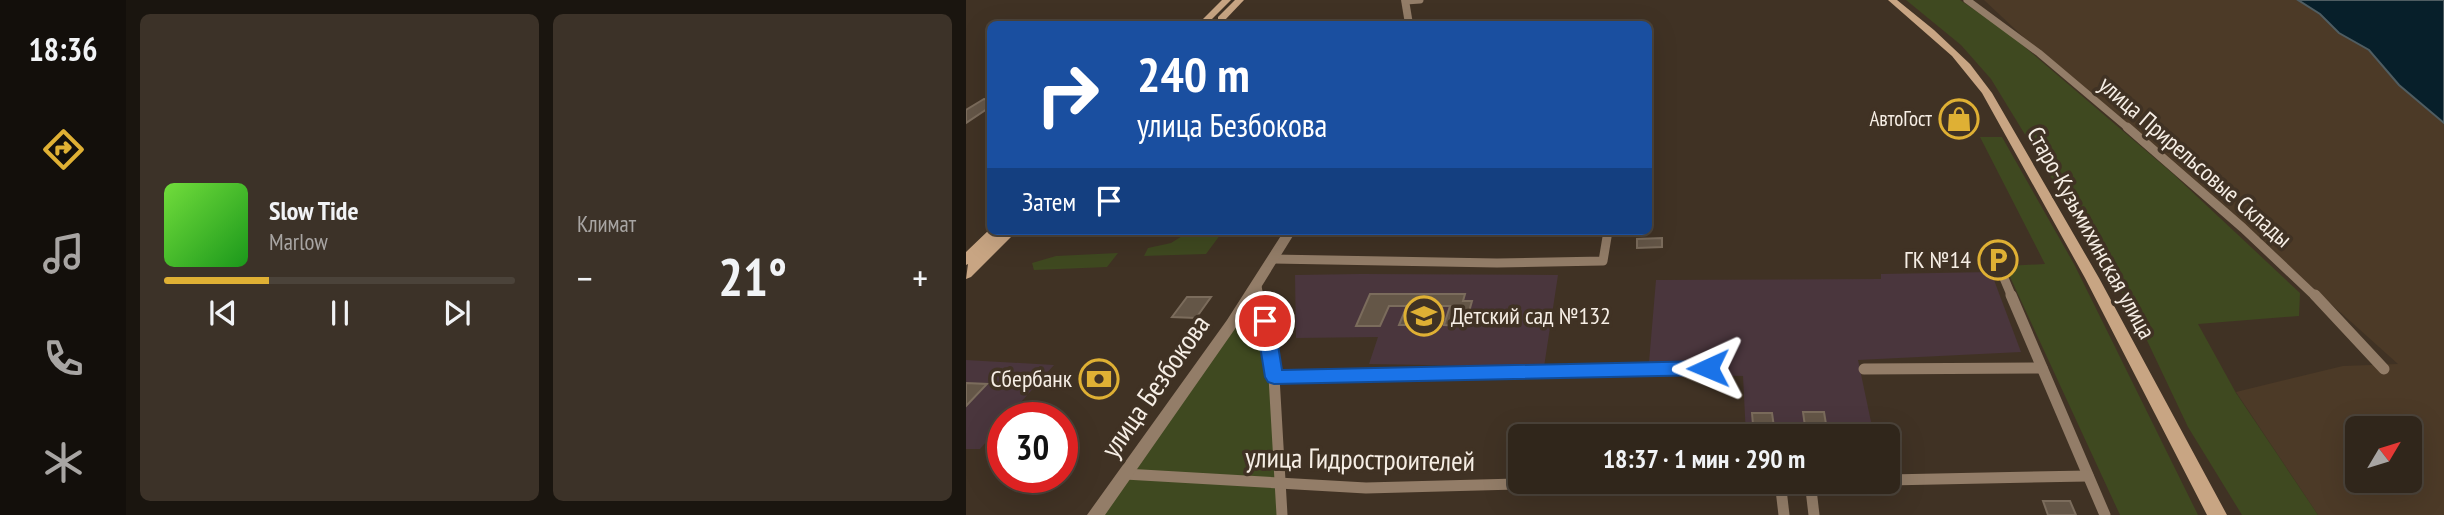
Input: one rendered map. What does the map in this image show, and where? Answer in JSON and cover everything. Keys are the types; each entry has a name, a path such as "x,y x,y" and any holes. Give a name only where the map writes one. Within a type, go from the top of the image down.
{"main road":[{"path":"1205,21 1227,0"},
{"path":"1218,21 1240,0"},
{"name":"Старо-Кузьмихинская улица","path":"1892,0 1946,44 1973,72 1986,92 2092,278 2217,515"},
{"path":"969,257 992,235"},
{"path":"966,274 1006,235"}],"street":[{"path":"1408,21 1405,1 1420,0"},
{"name":"улица Прирельсовые Склады","path":"1967,0 2013,32 2210,199 2298,279 2384,369"},
{"name":"улица Безбокова","path":"1095,515 1257,286 1288,235"},
{"path":"1273,259 1497,263 1604,261 1607,235"},
{"path":"1998,264 2105,515"},
{"path":"1257,286 1274,377 1282,515"},
{"path":"1274,377 1708,368"},
{"path":"1864,369 2042,369"},
{"name":"улица Гидростроителей","path":"1125,474 1281,484 1440,488 1508,486"},
{"path":"1900,480 2088,476"},
{"path":"1782,494 1784,515"},
{"path":"1812,494 1814,515"}],"shaded area":[{"path":"1984,0 2298,0 2320,14 2339,33 2369,50 2399,85 2444,123 2444,515 2318,515 2236,392 2343,366 2398,364 2175,164 2034,47"},
{"path":"1991,272 2021,352 1858,360 1871,424 1745,424 1743,376 1648,374 1656,280 1881,279 1881,274"},
{"name":"Детский сад №132","path":"1295,275 1558,275 1544,367 1369,364 1378,337 1296,338"},
{"path":"966,360 1054,365 1021,402 987,402 987,441 980,449 966,449"}],"green space":[{"path":"1906,0 1960,0 2006,31 2172,173 2300,293 2299,316 2198,324 2236,393 2318,515 2242,515 2188,427 2134,313 1991,79 1961,45"},
{"path":"1980,137 2002,137 2074,264 2198,515 2120,515 2005,266 2045,264"},
{"path":"1184,235 1220,235 1206,254 1144,256 1148,248 1171,243"},
{"path":"1118,253 1107,267 1034,270 1032,263 1056,256"},
{"path":"1257,286 1265,321 1283,515 1095,515"}],"water":[{"path":"2298,0 2444,0 2444,123 2399,85 2369,50 2339,33 2320,14"}],"building":[{"path":"987,100 987,109 966,123 966,110"},
{"name":"АвтоГост","path":"1946,112 1964,112 1971,124 1952,125"},
{"path":"1662,238 1662,247 1637,248 1637,239"},
{"path":"1370,294 1465,294 1463,301 1472,301 1465,326 1444,325 1450,306 1432,306 1424,325 1399,325 1407,306 1389,306 1380,326 1356,326"},
{"path":"1187,297 1211,297 1196,318 1172,317"},
{"path":"966,383 987,384 966,406"},
{"path":"1803,412 1824,412 1826,424 1805,424"},
{"path":"1752,413 1772,413 1774,424 1753,424"},
{"path":"2043,501 2070,501 2076,515 2048,515"}],"place":[{"name":"АвтоГост","path":"1959,119"},
{"name":"ГК №14","path":"1998,260"},
{"name":"Детский сад №132","path":"1424,316"},
{"name":"Сбербанк","path":"1099,379"}],"route":[{"path":"1265,321 1274,377 1476,375 1708,368"}]}
